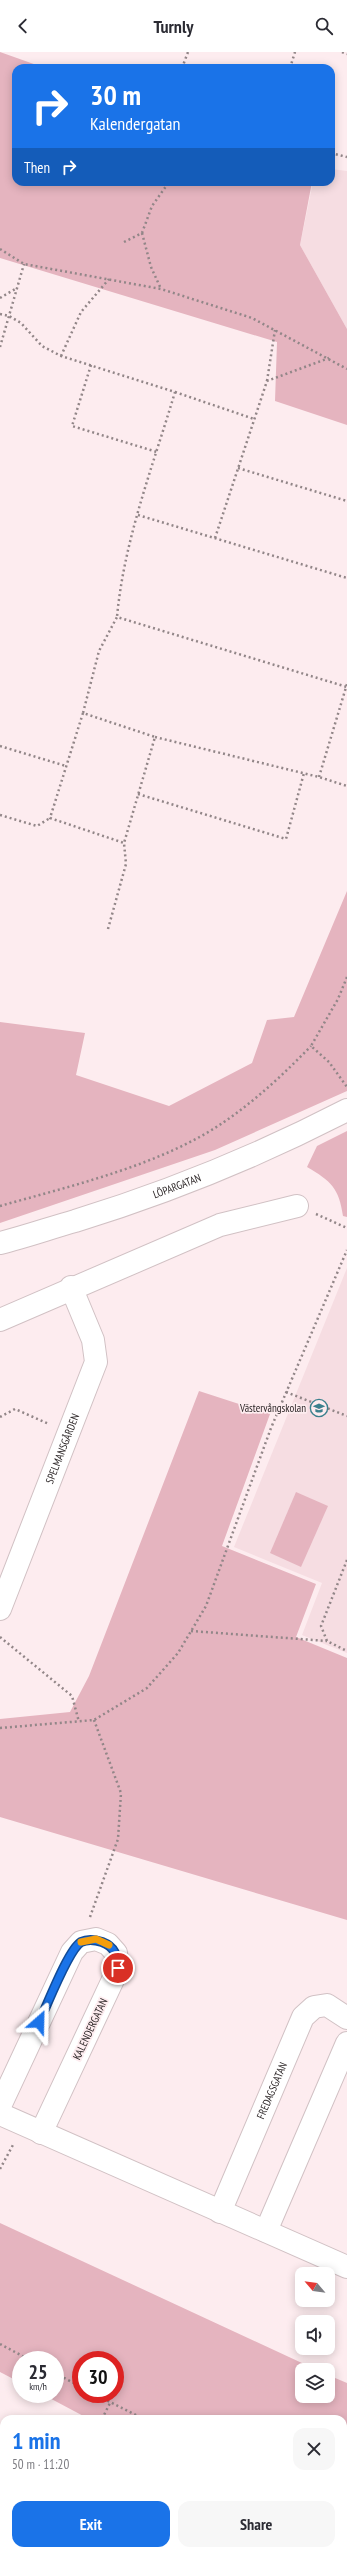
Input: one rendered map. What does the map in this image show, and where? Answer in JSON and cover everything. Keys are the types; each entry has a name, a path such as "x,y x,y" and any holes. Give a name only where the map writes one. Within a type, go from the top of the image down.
{"street":[{"name":"LÖPARGATAN","path":"0,1243 122,1206 187,1183 339,1114"},
{"path":"0,1320 71,1288 220,1225 297,1206"},
{"name":"SPELMANSGÅRDEN","path":"0,1609 96,1362 93,1340 71,1288"},
{"name":"KALENDERGATAN","path":"33,2129 118,1968 116,1953 108,1944 96,1939 81,1942"},
{"path":"0,2106 72,1952 81,1942"},
{"name":"FREDAGSGATAN","path":"220,2212 303,2017 314,2007 327,2005 347,2018"},
{"path":"266,2231 347,2043"},
{"path":"0,2114 347,2267"}],"path":[{"path":"184,64 188,52"},
{"path":"291,64 295,52"},
{"path":"342,52 347,54"},
{"path":"335,154 347,157"},
{"path":"161,289 151,267 142,233 152,206 166,186"},
{"path":"124,242 142,233"},
{"path":"0,249 24,264 161,289 252,318 330,358 347,369"},
{"path":"0,347 24,264"},
{"path":"61,356 81,312 110,279"},
{"path":"0,298 17,288"},
{"path":"0,314 9,316 21,323 42,346 61,356 254,419"},
{"path":"215,538 267,381 275,330"},
{"path":"267,381 330,358"},
{"path":"91,365 72,426 157,452"},
{"path":"0,815 37,826 50,818 83,712 99,651 117,617 120,580 175,392"},
{"path":"238,468 347,501"},
{"path":"138,515 347,578"},
{"path":"117,617 347,686 319,777"},
{"path":"83,712 155,737 304,773 347,786"},
{"path":"108,929 126,864 124,843 155,737"},
{"path":"0,746 66,766"},
{"path":"138,794 286,839 304,773"},
{"path":"50,818 124,843"},
{"path":"0,1206 89,1181 168,1152 224,1122 270,1087 311,1046 335,1004 347,978"},
{"path":"311,1046 330,1062 347,1087"},
{"path":"297,1206 347,1228"},
{"path":"0,1728 94,1720 147,1688 178,1653 206,1606 286,1392 347,1250"},
{"path":"286,1392 347,1416"},
{"path":"0,1417 15,1409 68,1432"},
{"path":"327,1640 321,1626 347,1560"},
{"path":"191,1631 327,1640 347,1651"},
{"path":"0,1637 72,1696 79,1722"},
{"path":"81,1942 118,1839 121,1793 94,1720"},
{"path":"0,2169 33,2129"},
{"path":"0,2344 13,2351"},
{"path":"104,2415 110,2403"},
{"path":"112,2403 136,2415"}],"shaded area":[{"path":"0,52 34,64 12,64 12,186 311,186 300,245 347,329 347,425 275,401 277,342 0,258"},
{"path":"335,170 347,171 347,329 300,245 312,186 335,186"},
{"path":"347,891 347,1091 215,1150 0,1223 0,1022 85,1033 76,1075 169,1106 252,1063 267,1020 294,1017"},
{"path":"347,1131 347,1217 343,1216 339,1198 328,1181 307,1167 317,1146"},
{"name":"Västervångskolan","path":"347,1268 347,1653 302,1635 322,1583 234,1547"},
{"path":"199,1391 270,1414 222,1546 316,1584 296,1637 347,1658 347,1920 0,1817 0,1719 70,1712 89,1676"},
{"path":"296,1492 328,1506 301,1567 270,1553"},
{"path":"0,2223 302,2363 295,2363 295,2403 335,2403 335,2378 347,2383 347,2415 81,2415 59,2403 64,2403 64,2351 12,2351 12,2378 0,2372"}],"slow traffic":[{"path":"81,1942 96,1939 109,1945"}],"place":[{"name":"Västervångskolan","path":"319,1408"}],"route":[{"path":"39,2022 72,1952 81,1942 96,1939 108,1944 116,1953 118,1968"}]}
